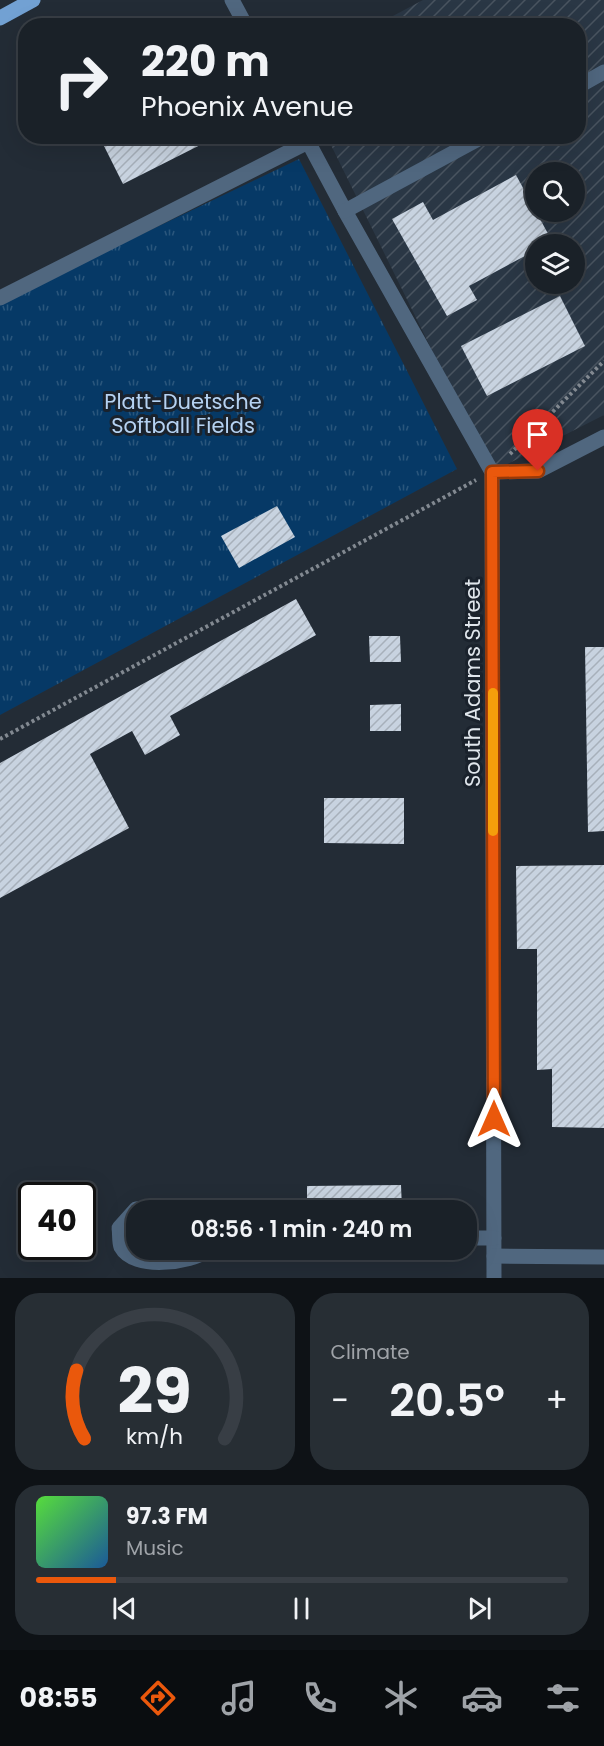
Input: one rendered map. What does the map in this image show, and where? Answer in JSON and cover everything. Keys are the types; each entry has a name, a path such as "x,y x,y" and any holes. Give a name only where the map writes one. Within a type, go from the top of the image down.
{"main road":[{"path":"0,18 33,0"}],"street":[{"path":"232,0 242,18"},
{"path":"586,82 604,72"},
{"path":"0,298 297,144"},
{"name":"South Adams Street","path":"310,144 492,472 494,1278"},
{"path":"345,211 469,144"},
{"path":"492,472 538,471 604,436"},
{"path":"126,1220 119,1228 121,1246 126,1251"},
{"path":"477,1238 494,1238"},
{"path":"494,1256 604,1257"},
{"path":"142,1260 167,1263 179,1260"}],"path":[{"path":"0,739 492,472 604,361"}],"shaded area":[{"path":"423,0 604,0 604,415 492,472 330,144 586,144 586,18 389,18"}],"green space":[{"name":"Platt-Duetsche Softball Fields","path":"299,159 457,469 0,715 0,302"}],"building":[{"path":"103,144 202,144 123,184"},
{"path":"516,175 525,192 525,222 542,222 548,234 525,234 525,256 469,286 477,300 447,316 392,219 423,202 433,220"},
{"path":"560,296 585,346 487,396 461,346"},
{"path":"277,506 295,537 239,568 221,536"},
{"path":"296,599 316,635 170,716 180,735 145,755 132,731 90,754 129,828 0,898 0,763"},
{"path":"369,636 400,636 401,662 370,662"},
{"path":"585,647 604,647 604,831 588,832"},
{"path":"401,704 401,731 370,731 370,705"},
{"path":"324,798 404,798 404,844 324,843"},
{"path":"604,865 604,1128 552,1127 552,1069 537,1070 537,949 517,949 516,866"},
{"path":"401,1185 402,1200 307,1200 307,1186"}],"slow traffic":[{"path":"493,693 493,831"}],"route":[{"path":"494,1119 492,472 538,471"}]}
